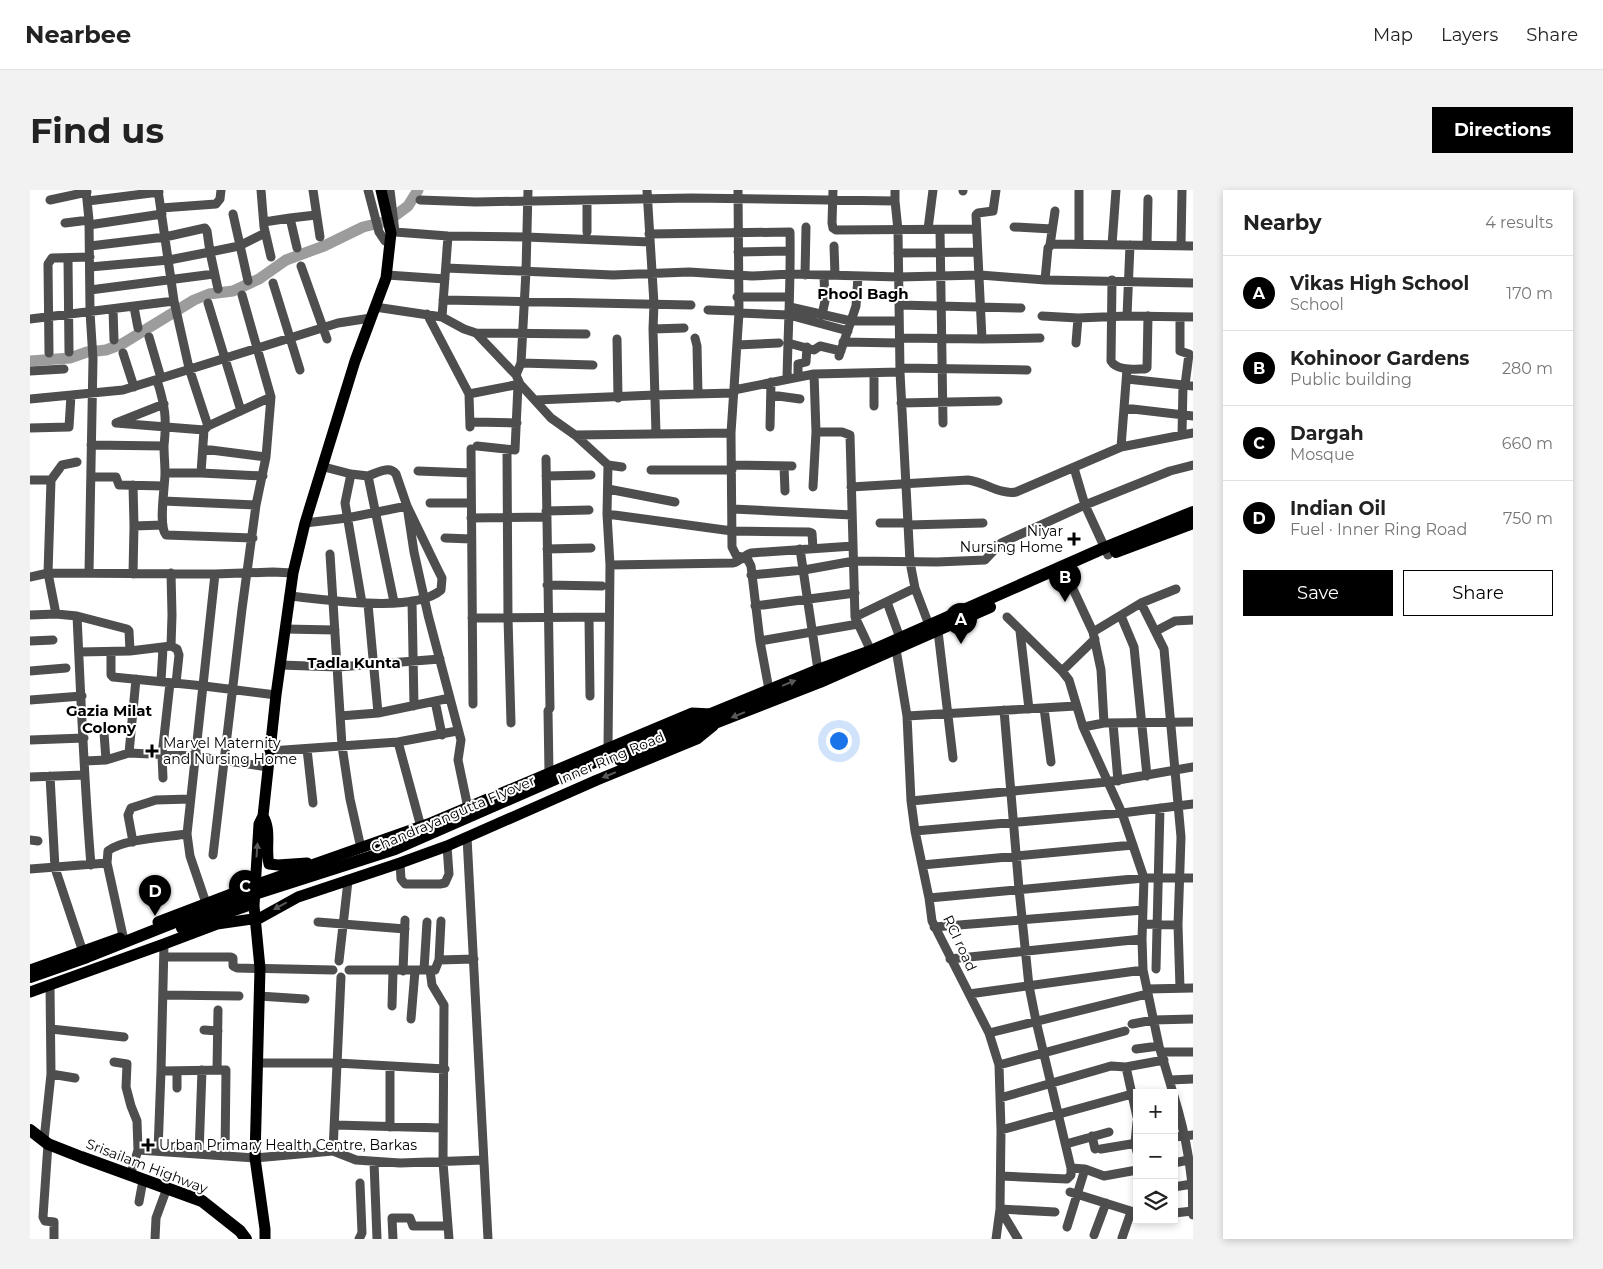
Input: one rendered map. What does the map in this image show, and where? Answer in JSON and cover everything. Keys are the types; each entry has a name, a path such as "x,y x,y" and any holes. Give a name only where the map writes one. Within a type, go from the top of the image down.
{"highway":[{"name":"Inner Ring Road","path":"714,719 898,644 1193,512"},
{"name":"Inner Ring Road","path":"934,628 1066,574 1106,552 1193,523"},
{"name":"Inner Ring Road","path":"771,696 818,670 871,651 898,644"},
{"name":"Chandrayangutta Flyover","path":"30,984 212,917 398,856 714,719"},
{"name":"Chandrayangutta Flyover","path":"30,977 87,957 208,909 395,849 558,777 697,726"},
{"name":"Srisailam Highway","path":"30,1130 46,1142 130,1176 202,1201 241,1236"}],"main road":[{"path":"375,190 389,234 380,283 381,290"},
{"path":"265,1239 255,1158 260,968 255,919 255,885 259,824 263,816 276,695 293,573 305,523 324,467 355,361 387,276 389,234 382,190"},
{"name":"Inner Ring Road","path":"30,970 83,952 206,902 421,827 692,712 714,719 696,739 447,846 360,877 298,896 260,918 217,924 30,992"},
{"path":"263,816 268,824 267,855 269,864 278,866 311,862 340,852 354,851 360,877"}],"street":[{"path":"65,223 89,223 216,204 220,199 221,190"},
{"path":"261,190 265,233 270,257"},
{"path":"313,190 320,237"},
{"path":"368,190 374,212 389,234"},
{"path":"389,234 392,206 390,190"},
{"path":"473,704 471,473 474,448 515,450 526,270 528,190"},
{"path":"647,190 654,304 656,434"},
{"path":"833,190 832,223 833,228 836,230 976,229"},
{"path":"895,190 898,230 901,403 910,562 915,588 934,628 948,713 953,758"},
{"path":"928,229 933,190"},
{"path":"982,339 976,229 977,213 994,211 996,190"},
{"path":"1079,190 1079,244"},
{"path":"1112,245 1116,190"},
{"path":"1181,246 1182,190"},
{"path":"50,200 87,194 158,191 178,319 189,368 206,428 201,473"},
{"path":"87,194 93,359 89,573"},
{"path":"420,200 528,202 647,200 738,195 833,201 895,201"},
{"path":"738,195 738,312 731,433 733,552 750,562 760,641 771,696"},
{"path":"1147,245 1148,199"},
{"path":"587,200 587,232"},
{"path":"1042,280 1055,211"},
{"path":"233,214 248,281"},
{"path":"264,222 316,215"},
{"path":"290,218 296,248"},
{"path":"805,275 806,227"},
{"path":"1014,227 1052,229"},
{"path":"90,246 165,237 205,228 218,290"},
{"path":"940,230 943,423"},
{"path":"389,234 649,238 738,232 790,232 791,274 789,311 783,343 787,379"},
{"path":"90,267 169,260 239,246 265,233"},
{"path":"442,317 448,236"},
{"path":"1050,245 1193,246"},
{"path":"1127,316 1130,245"},
{"path":"834,246 835,275"},
{"path":"738,252 790,251"},
{"path":"898,253 977,252"},
{"path":"48,353 48,264 52,258 90,257"},
{"path":"68,258 69,352"},
{"path":"301,266 327,339"},
{"path":"446,268 614,274 688,272 738,275 791,274 899,277 980,275 1042,280 1193,283"},
{"path":"90,290 214,274"},
{"path":"387,276 445,279"},
{"path":"822,315 825,301 824,276"},
{"path":"841,349 856,306 858,276"},
{"path":"1112,280 1111,361 1115,366 1127,369 1147,368 1148,316"},
{"path":"273,283 300,370"},
{"path":"213,855 242,608 256,505 266,457 270,397 242,295"},
{"path":"737,297 789,296"},
{"path":"443,300 691,305"},
{"path":"208,302 241,411"},
{"path":"30,319 175,304"},
{"path":"898,305 1021,308"},
{"path":"134,307 138,328"},
{"path":"113,309 114,340"},
{"path":"708,310 738,312 789,311 851,321 899,321"},
{"path":"789,311 848,331"},
{"path":"30,399 113,392 134,387 189,368 373,313 427,314 442,317 476,333 586,334"},
{"path":"427,314 469,394 472,424 517,423"},
{"path":"1042,316 1078,318 1112,316 1193,317"},
{"path":"1180,317 1180,351 1188,354 1182,435"},
{"path":"1076,343 1078,318"},
{"path":"653,329 684,328"},
{"path":"476,333 551,418 575,435 608,465 622,467"},
{"path":"149,337 164,404 166,427 162,525 164,534 253,538"},
{"path":"695,338 697,346 698,394"},
{"path":"737,345 783,343 816,350 820,346 841,349 899,341 1040,338"},
{"path":"617,339 618,398"},
{"path":"798,377 798,364 806,362 807,347"},
{"path":"123,353 134,387"},
{"path":"521,364 593,365"},
{"path":"30,371 64,369"},
{"path":"536,400 734,392 771,382 814,374 941,369 1027,370"},
{"path":"1121,447 1127,369"},
{"path":"874,373 874,406"},
{"path":"813,487 816,432 814,374"},
{"path":"1127,379 1187,385"},
{"path":"469,394 518,381"},
{"path":"770,427 771,382"},
{"path":"771,395 800,399"},
{"path":"30,428 69,426 71,396"},
{"path":"164,404 116,423 206,428 270,397"},
{"path":"901,403 998,401"},
{"path":"1124,408 1193,416"},
{"path":"816,432 842,432 850,435 856,621 871,651"},
{"path":"575,435 731,433"},
{"path":"851,487 968,480 982,482 1007,493 1016,492 1121,447 1193,433"},
{"path":"91,445 164,446"},
{"path":"203,449 266,457"},
{"path":"507,454 511,724"},
{"path":"546,459 547,618 550,708 548,711 551,771"},
{"path":"56,614 48,573 50,480 62,465 77,462"},
{"path":"608,465 607,514 610,565 608,747"},
{"path":"751,575 804,570 854,561 984,560 1002,543 1085,505 1152,478 1193,465"},
{"path":"650,470 788,466 785,491"},
{"path":"290,596 365,604 425,599 441,590 442,578 407,506 394,471 385,470 368,476 324,467"},
{"path":"1074,468 1085,505 1106,552"},
{"path":"418,471 471,473"},
{"path":"164,473 263,476"},
{"path":"352,474 345,496 347,518 375,664 378,713"},
{"path":"546,476 591,475"},
{"path":"368,476 394,602"},
{"path":"92,477 116,477 119,485 164,486"},
{"path":"30,480 50,480"},
{"path":"132,574 133,485"},
{"path":"608,489 675,502"},
{"path":"163,501 256,505"},
{"path":"430,503 471,504"},
{"path":"305,523 347,518 407,506"},
{"path":"407,506 414,552 461,744 458,760 468,808"},
{"path":"733,509 852,515"},
{"path":"471,518 508,518 589,510"},
{"path":"607,514 732,530 808,532 812,533 813,549"},
{"path":"880,523 983,523"},
{"path":"134,526 162,525"},
{"path":"445,538 471,538"},
{"path":"610,565 733,563 746,554 752,553 854,546"},
{"path":"547,549 591,548"},
{"path":"800,549 818,670"},
{"path":"330,554 342,746 350,799 354,851"},
{"path":"30,577 48,573 293,573"},
{"path":"163,778 162,755 169,683 167,647 171,573"},
{"path":"206,902 190,856 186,834 215,574"},
{"path":"1066,574 1094,635 1118,781"},
{"path":"547,586 602,586"},
{"path":"760,641 812,633 856,621 915,588"},
{"path":"1062,671 1094,635 1141,603 1176,589"},
{"path":"755,606 855,593"},
{"path":"412,601 414,706"},
{"name":"RCI road","path":"887,602 898,644 907,716 911,801 915,831 934,927 989,1034 999,1066 1001,1176 1000,1210 996,1239"},
{"path":"1141,603 1164,649 1181,837 1178,925 1180,988"},
{"path":"30,615 56,614 77,616 127,629 129,631 130,650"},
{"path":"77,616 84,738 84,775 91,865"},
{"path":"1121,616 1134,646 1147,776"},
{"path":"472,618 609,617"},
{"path":"1007,617 1069,680 1083,727 1122,813 1144,878 1143,970 1161,1053 1173,1089"},
{"path":"589,618 590,696"},
{"path":"1156,631 1175,621 1193,620"},
{"path":"285,629 335,630"},
{"path":"1020,631 1029,709"},
{"path":"30,641 53,640"},
{"path":"79,652 111,652 167,647 177,649 180,655 169,683"},
{"path":"111,652 112,677 276,695"},
{"path":"280,665 338,667 440,659"},
{"path":"30,671 66,668"},
{"path":"129,753 136,679"},
{"path":"30,700 82,696"},
{"path":"340,716 378,713 450,698"},
{"path":"435,701 442,735"},
{"path":"907,716 1076,706"},
{"path":"1044,708 1051,762"},
{"path":"1001,1176 1067,1179 1071,1175 1066,1144 1029,986 1004,710"},
{"path":"1083,727 1109,723 1193,722"},
{"path":"270,751 398,742 442,735 457,730"},
{"path":"104,733 106,760"},
{"path":"30,740 84,738"},
{"path":"398,742 421,827"},
{"path":"307,749 312,803"},
{"path":"84,761 106,760 129,753 194,756 268,767"},
{"path":"911,801 1118,781 1193,767"},
{"path":"30,777 84,775"},
{"path":"50,776 55,868 83,952"},
{"path":"132,842 128,815 131,808 156,800 190,799"},
{"path":"915,831 1122,813 1193,804"},
{"path":"1156,969 1160,808"},
{"path":"123,936 107,863 108,850 132,842 186,834"},
{"path":"467,837 488,1239"},
{"path":"922,865 1133,845"},
{"path":"400,863 401,878 405,884 440,884 445,882 449,874 447,846"},
{"path":"30,869 107,863"},
{"path":"929,898 1144,878 1193,878"},
{"path":"332,970 339,961 348,881"},
{"path":"934,927 1143,910"},
{"path":"349,970 404,971 436,969 439,960 441,921"},
{"path":"318,922 405,924 404,971"},
{"path":"411,1019 423,970 427,922"},
{"path":"1143,924 1178,925"},
{"path":"950,959 1142,939"},
{"path":"158,1151 164,944"},
{"path":"164,957 231,956 234,968 332,970"},
{"path":"439,960 474,959"},
{"path":"339,961 346,963 349,970"},
{"path":"332,970 336,976 341,977 345,976 349,970"},
{"path":"423,970 444,1005 445,1069 443,1128 449,1239"},
{"path":"969,994 1143,970"},
{"path":"392,1006 393,971"},
{"path":"333,1151 341,977"},
{"path":"50,985 51,1074 43,1217 45,1220 54,1222 54,1239"},
{"path":"989,1034 1147,992 1193,988"},
{"path":"163,995 239,996"},
{"path":"259,996 305,999"},
{"path":"217,1070 218,1010"},
{"path":"1132,1024 1153,1020 1193,1020"},
{"path":"51,1029 124,1037"},
{"path":"204,1030 218,1030"},
{"path":"999,1066 1125,1031"},
{"path":"1136,1049 1161,1053 1193,1052"},
{"path":"207,1053 218,1053"},
{"path":"1000,1098 1112,1066 1126,1067 1161,1053"},
{"path":"114,1062 127,1064 126,1086 137,1121 138,1150 130,1176"},
{"path":"257,1063 337,1063 445,1069"},
{"path":"390,1066 390,1127"},
{"path":"1126,1067 1133,1099"},
{"path":"199,1154 202,1070"},
{"path":"161,1071 226,1071 225,1155"},
{"path":"177,1071 177,1088"},
{"path":"51,1074 75,1078"},
{"path":"1170,1080 1193,1079"},
{"path":"1001,1130 1132,1094"},
{"path":"1178,1105 1189,1135 1188,1160 1192,1184 1193,1215"},
{"path":"335,1125 443,1128"},
{"path":"1066,1144 1109,1132"},
{"path":"1092,1136 1098,1149 1133,1146"},
{"path":"138,1150 255,1158 333,1151 356,1160 374,1162 483,1160"},
{"path":"1178,1162 1188,1160"},
{"path":"374,1162 377,1239"},
{"path":"1071,1168 1085,1169 1104,1176 1133,1171"},
{"path":"1067,1227 1073,1193 1085,1169"},
{"path":"139,1202 144,1180"},
{"path":"359,1239 362,1233 360,1183"},
{"path":"1178,1186 1192,1184"},
{"path":"155,1239 156,1218 167,1188"},
{"path":"1073,1193 1133,1213"},
{"path":"1094,1235 1106,1203"},
{"path":"1000,1210 1055,1212"},
{"path":"1000,1210 1018,1239"},
{"path":"1178,1213 1193,1211"},
{"path":"1122,1238 1133,1215"},
{"path":"393,1239 392,1218 410,1218 413,1226 448,1226"}],"waterway":[{"path":"30,361 70,358 87,352 106,350 122,344 194,300 209,294 233,291 259,279 286,260 324,246 363,227 388,221 408,206 418,190"}],"place":[{"name":"Niyar Nursing Home","path":"1074,539"},
{"name":"Kohinoor Gardens","path":"1065,602"},
{"name":"Vikas High School","path":"961,644"},
{"name":"Marvel Maternity and Nursing Home","path":"152,751"},
{"name":"Dargah","path":"245,911"},
{"name":"Indian Oil","path":"155,916"},
{"name":"Urban Primary Health Centre, Barkas","path":"148,1145"}],"district":[{"name":"Phool Bagh","path":"863,293"},
{"name":"Tadla Kunta","path":"354,662"},
{"name":"Gazia Milat Colony","path":"109,718"}]}
